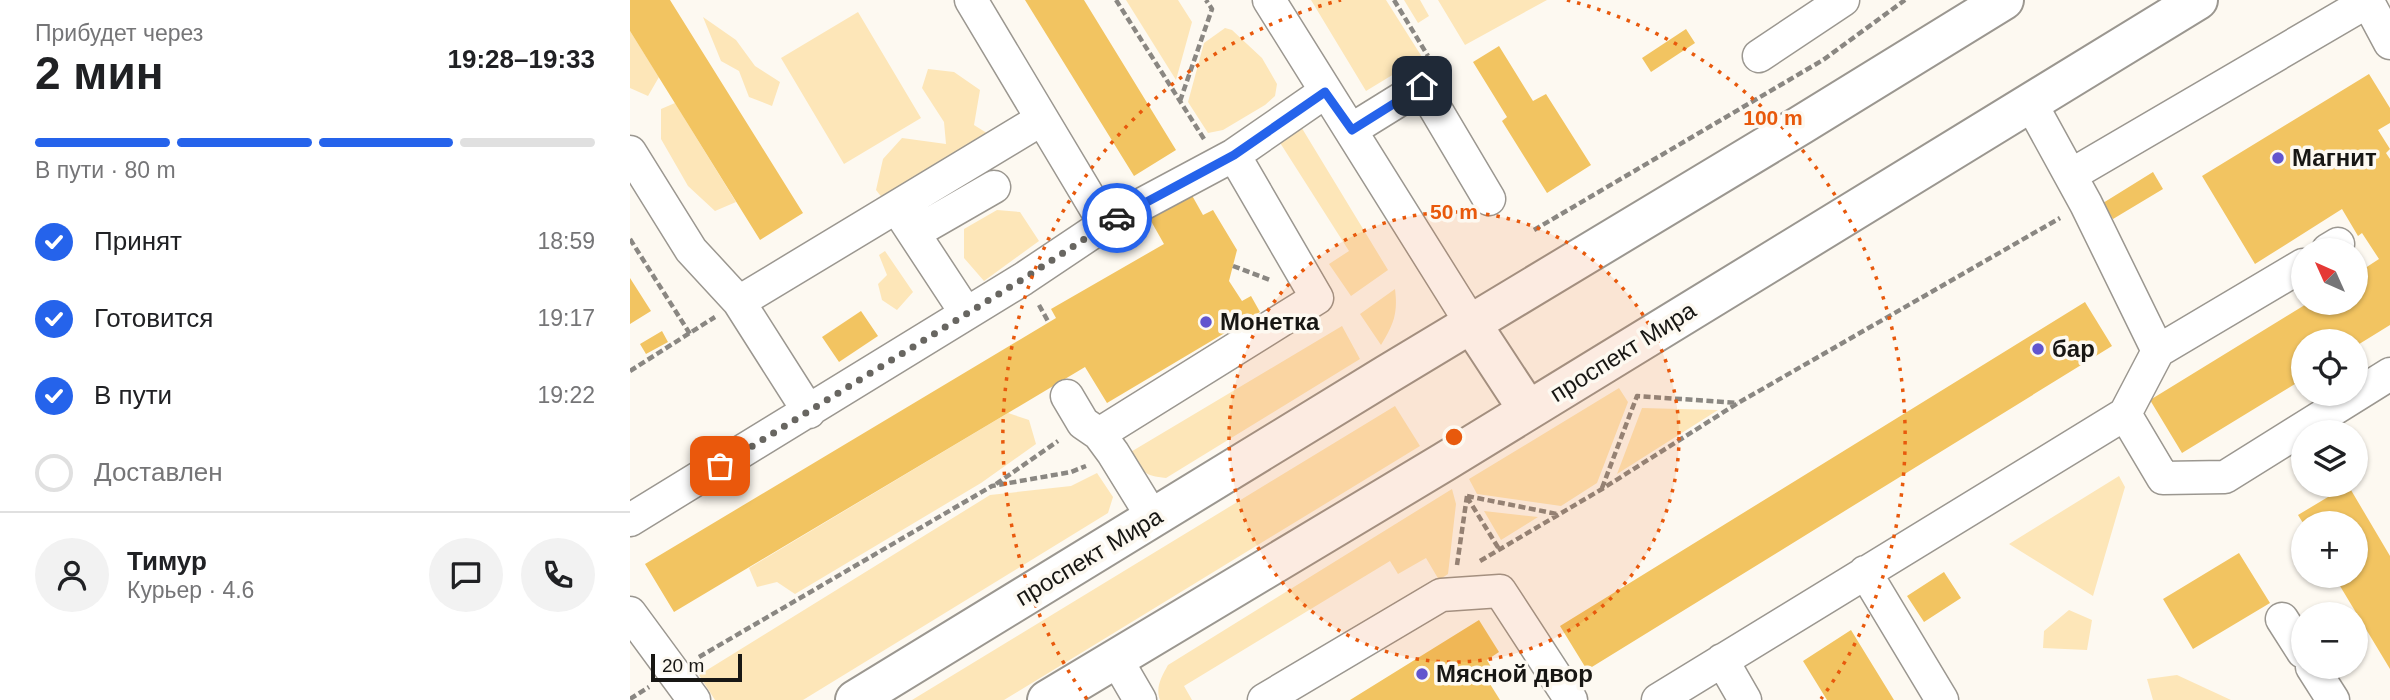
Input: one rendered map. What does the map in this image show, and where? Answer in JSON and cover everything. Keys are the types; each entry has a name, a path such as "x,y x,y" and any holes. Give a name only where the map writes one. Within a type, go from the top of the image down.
{"main road":[{"name":"проспект Мира","path":"855,700 2004,0"},
{"name":"проспект Мира","path":"1047,700 1528,410 2198,0"},
{"path":"1471,323 1528,410"}],"street":[{"path":"971,0 1105,224"},
{"path":"1269,0 1471,323"},
{"path":"1759,56 1843,0"},
{"path":"2071,175 2367,1 2390,43"},
{"path":"1352,130 1422,86 1489,199"},
{"path":"630,520 1023,279 1105,224 1227,159 1325,92"},
{"path":"2030,102 2086,204 2158,351"},
{"path":"905,221 1042,119"},
{"path":"630,152 691,250 739,302 809,412"},
{"path":"1099,437 1317,298 1227,159"},
{"path":"739,302 905,221 994,187"},
{"path":"905,221 966,313"},
{"path":"1658,700 2125,414 2158,351 2291,272"},
{"path":"2125,414 2163,478 2225,477 2390,374"},
{"path":"1066,396 1099,437 1153,518"},
{"path":"1865,572 1942,700"},
{"path":"1264,700 1441,595 1500,591 1571,700"},
{"path":"630,613 694,700"},
{"path":"2282,619 2291,633"},
{"path":"1115,657 1140,700"},
{"path":"1722,660 1745,700"},
{"path":"2320,679 2333,700"}],"path":[{"path":"1116,0 1180,102 1227,159"},
{"path":"1180,102 1212,9 1206,0"},
{"path":"1534,230 1823,60 1905,0"},
{"path":"1477,562 1602,489 1738,403 2086,204"},
{"path":"630,239 690,334"},
{"path":"630,371 739,302"},
{"path":"1602,489 1637,396 1738,403"},
{"path":"992,486 1071,472 1099,437"},
{"path":"630,699 992,486 1099,437"},
{"path":"1467,496 1558,514"},
{"path":"1467,496 1499,549"},
{"path":"1441,595 1455,576 1467,496"}],"shaded area":[{"path":"1126,0 1178,0 1192,22 1176,80"},
{"path":"1311,0 1386,0 1422,57 1366,91"},
{"path":"1404,0 1420,0 1429,16 1418,23"},
{"path":"1438,0 1547,0 1465,45"},
{"path":"858,12 921,118 844,164 781,58"},
{"path":"703,17 736,40 755,66 780,82 772,106 749,97 739,71 721,61"},
{"path":"1225,28 1232,30 1262,58 1277,84 1275,96 1265,105 1223,130 1208,133 1188,102 1204,43"},
{"path":"630,31 659,77 648,96 630,88"},
{"path":"928,69 954,72 980,90 974,125 990,135 1003,158 989,170 951,176 891,209 876,190 883,159 902,138 946,144 944,122 922,88"},
{"path":"675,103 736,202 715,211 688,186 661,139 661,109"},
{"path":"1300,125 1388,270 1351,296 1329,264 1349,251 1270,127"},
{"path":"997,210 1020,212 1039,241 984,281 964,258 964,229"},
{"path":"885,251 913,292 897,310 882,300 878,284 887,275 879,255"},
{"path":"1395,289 1394,318 1381,345 1360,314"},
{"path":"1342,326 1360,359 1166,478 1144,472 1129,453"},
{"path":"1619,388 1628,402 1597,483 1561,506 1477,494 1469,479"},
{"path":"1395,406 1420,446 1004,700 912,700"},
{"path":"1642,408 1718,410 1617,474"},
{"path":"1008,413 1029,420 1036,444 981,483 795,594 777,582 757,587 749,568"},
{"path":"1097,473 1113,497 1108,513 803,700 715,700 699,675 990,495 1071,486"},
{"path":"2119,476 2125,487 2093,596 2009,544"},
{"path":"1452,489 1456,504 1448,574 1439,580 1426,558 1398,574 1390,561 1184,686 1192,700 1160,700 1159,686 1168,665"},
{"path":"1484,511 1538,517 1501,540"},
{"path":"2069,610 2092,620 2087,650 2043,648 2044,631"},
{"path":"2177,675 2231,700 2153,700 2147,679"}],"building":[{"path":"630,0 670,0 803,213 760,240 630,31"},
{"path":"1025,0 1084,0 1176,150 1134,176"},
{"path":"1686,29 1695,43 1651,72 1642,58"},
{"path":"1499,46 1533,101 1546,94 1591,165 1547,193 1502,121 1507,117 1473,62"},
{"path":"2369,74 2390,108 2390,123 2378,130 2390,149 2386,153 2390,159 2390,325 2368,339 2368,329 2291,329 2291,386 2182,453 2150,400 2291,313 2368,315 2368,266 2379,259 2368,238 2362,233 2358,236 2342,209 2296,238 2291,238 2291,241 2255,264 2202,176"},
{"path":"2153,172 2163,189 2113,219 2103,203"},
{"path":"1185,183 1203,215 1213,210 1237,250 1229,281 1242,301 1251,296 1260,312 1107,403 1085,367 674,612 645,564 1056,318 1051,309 1164,244 1143,207"},
{"path":"630,278 651,311 630,324"},
{"path":"2085,302 2112,346 1587,670 1560,626"},
{"path":"861,311 878,336 839,362 822,337"},
{"path":"662,331 668,342 646,354 640,344"},
{"path":"2328,497 2355,497 2363,511 2305,511"},
{"path":"2368,519 2390,556 2390,669 2368,632 2368,602 2350,602 2341,588 2368,588"},
{"path":"2239,553 2270,603 2193,649 2163,599"},
{"path":"1944,572 1961,598 1924,622 1907,596"},
{"name":"Мясной двор","path":"1479,620 1499,652 1487,660 1498,679 1490,684 1500,700 1350,700"},
{"path":"1851,630 1894,700 1827,700 1803,661"}],"way so far":[{"path":"720,466 1117,218"}],"place":[{"name":"Магнит","path":"2278,158"},
{"name":"Монетка","path":"1206,322"},
{"name":"бар","path":"2038,349"},
{"name":"Мясной двор","path":"1422,674"}],"route":[{"path":"1117,218 1234,155 1325,92 1352,130 1422,86"}]}
